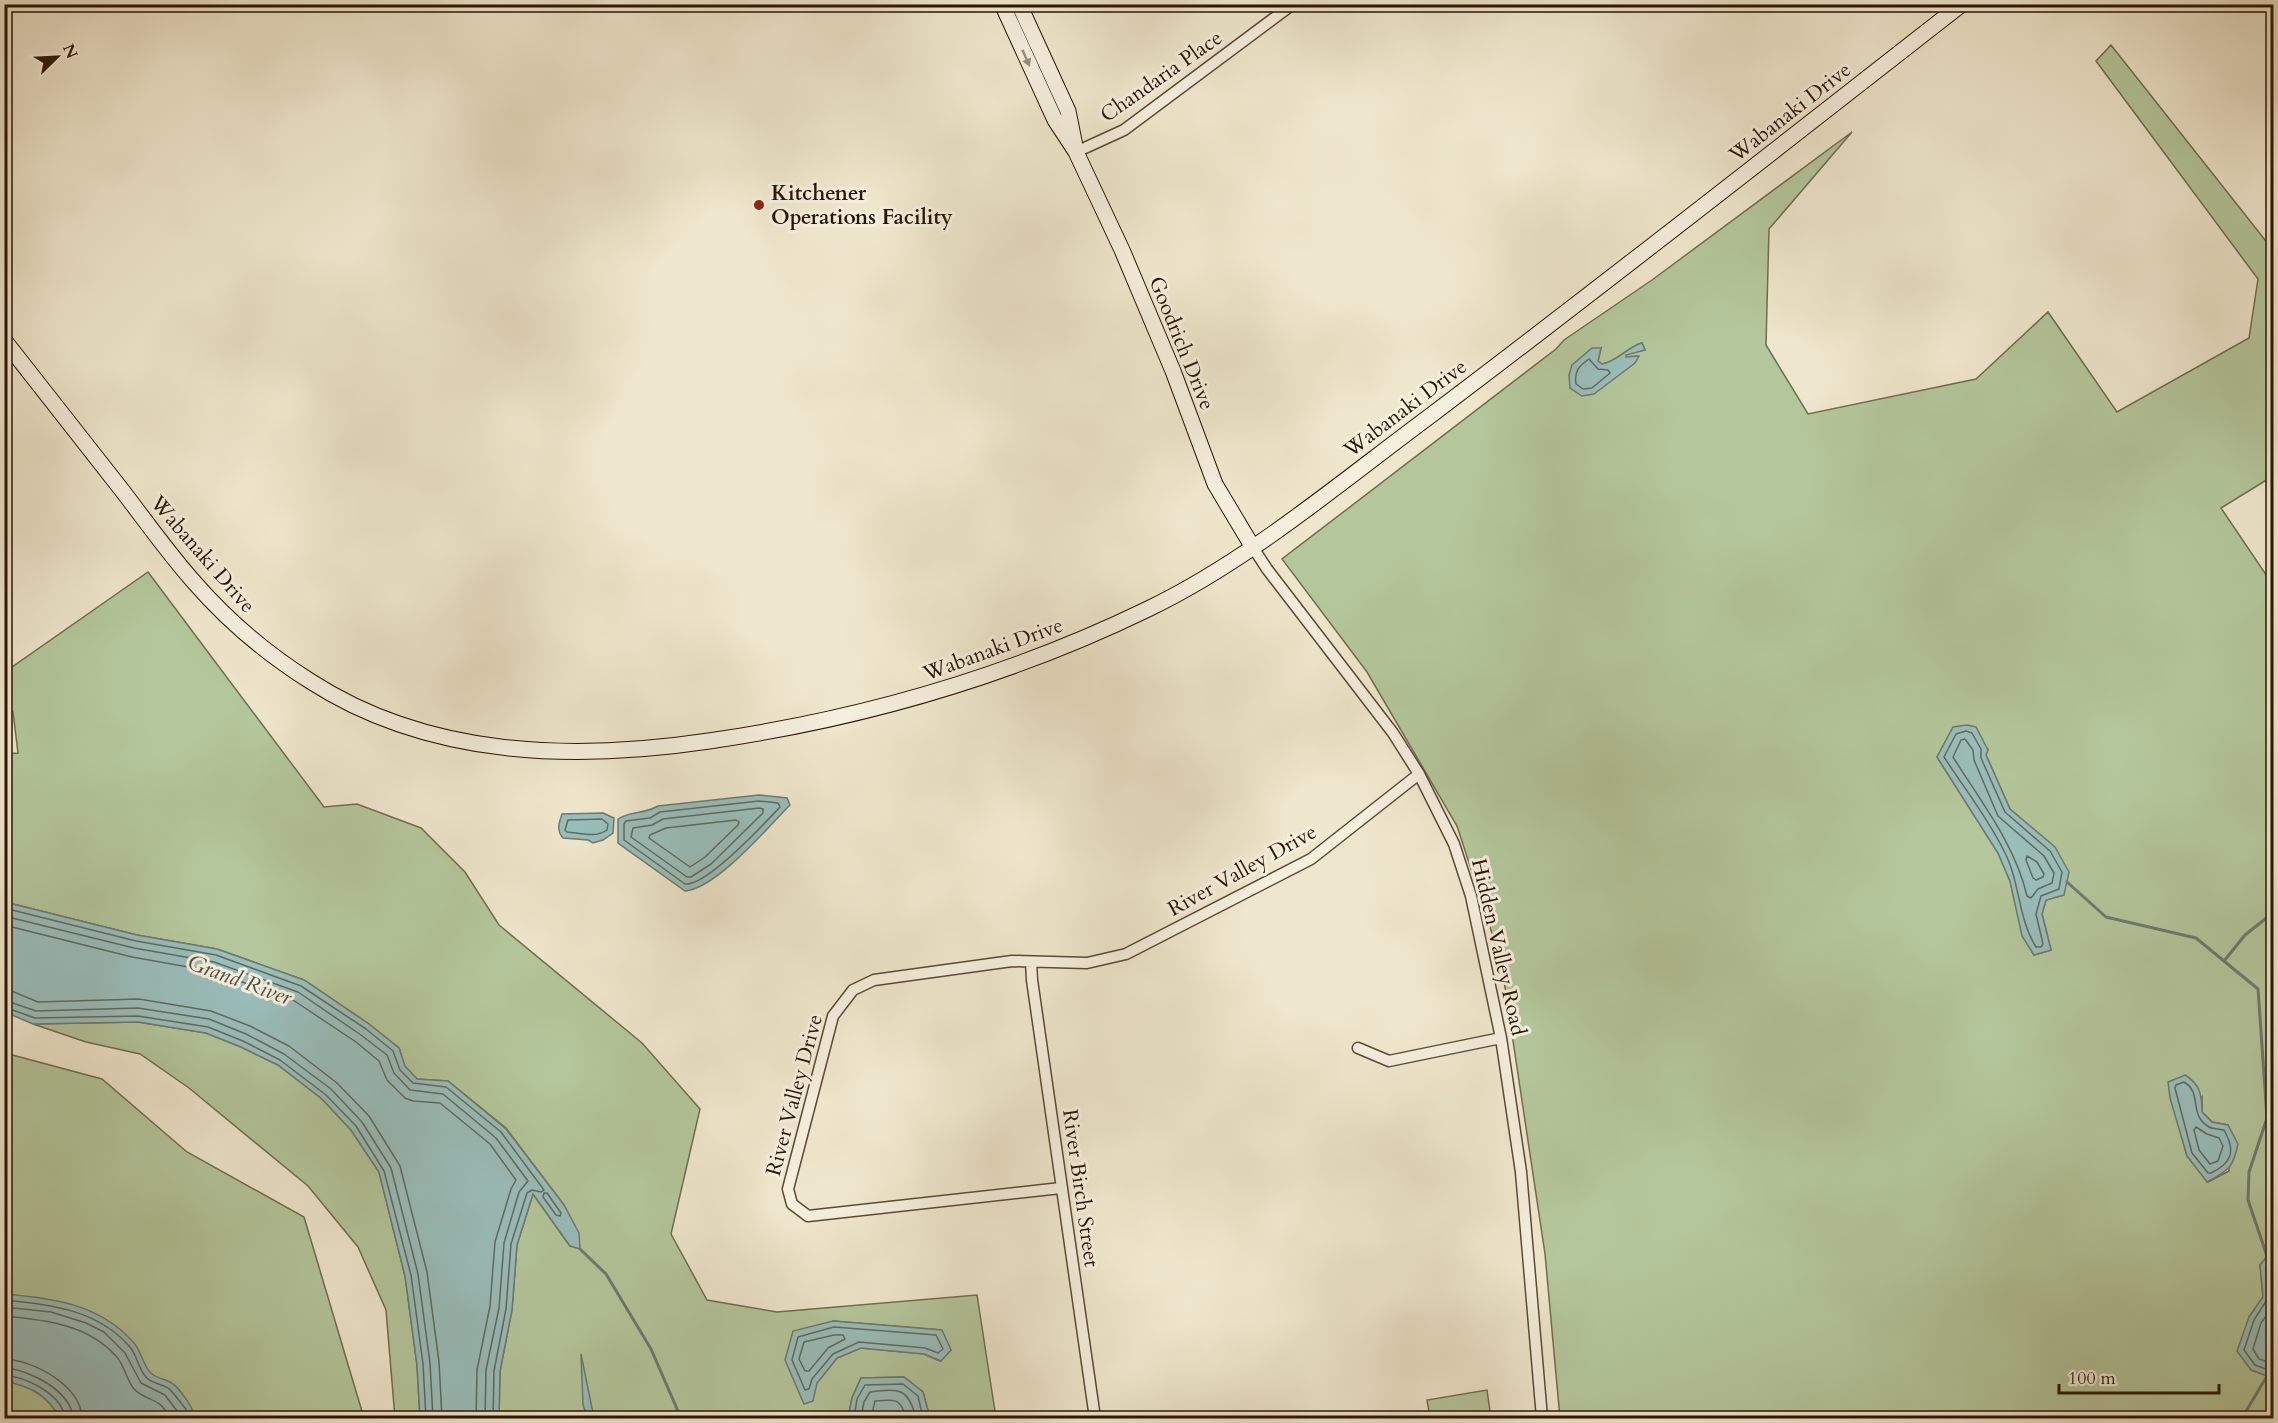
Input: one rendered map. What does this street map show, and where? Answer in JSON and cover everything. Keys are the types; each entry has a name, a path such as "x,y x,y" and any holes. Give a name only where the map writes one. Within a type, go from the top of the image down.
{"street":[{"name":"Goodrich Drive","path":"1002,4 1055,120 1076,152 1140,293 1173,371 1215,484 1252,546"},
{"name":"Goodrich Drive","path":"1019,4 1068,111 1076,152"},
{"name":"Chandaria Place","path":"1076,152 1124,130 1293,4"},
{"name":"Wabanaki Drive","path":"4,340 194,582 240,630 311,682 369,713 411,729 456,741 508,749 571,753 680,746 782,731 916,699 1064,647 1153,607 1252,546 1518,350 1962,4"},
{"name":"Hidden Valley Road","path":"1252,546 1267,569 1369,699 1419,774 1454,843 1471,896 1501,1038 1521,1172 1542,1419"},
{"name":"River Valley Drive","path":"1061,1188 808,1216 792,1204 788,1189 833,1016 853,990 874,980 1012,961 1087,963 1126,954 1311,859 1419,774"},
{"name":"River Birch Street","path":"1031,962 1095,1419"},
{"path":"1358,1048 1389,1061 1501,1038"}],"green space":[{"path":"2111,45 2273,250 2273,476 2221,508 2273,585 2274,1249 2260,1265 2263,1297 2249,1317 2251,1370 2273,1378 2273,1418 1560,1418 1545,1254 1501,961 1457,826 1367,672 1282,559 1556,349 1564,340 1652,280 1852,132 1769,229 1766,345 1808,414 1976,379 2048,312 2117,412 2249,338 2258,279 2096,61","holes":["1642,343 1645,350 1626,354 1626,357 1638,356 1569,375 1601,348 1598,361 1602,364","1953,728 1988,749 1986,755 2010,809 2029,826 2064,895 2046,900 2042,914 2051,950 2034,955 2023,936 2010,881 1998,853 1937,757","2202,1097 2202,1112 2212,1122 2228,1125 2229,1171 2208,1182 2187,1156 2178,1123"]},
{"path":"148,572 324,807 357,804 421,828 465,872 499,925 642,1043 700,1109 671,1234 707,1300 777,1312 977,1295 996,1418 930,1418 923,1392 904,1377 861,1378 852,1398 848,1418 499,1418 500,1371 512,1310 517,1245 533,1194 570,1246 564,1205 506,1128 448,1081 417,1079 405,1067 399,1048 369,1024 304,980 217,949 137,935 5,902 4,754 18,753 13,712 5,709 5,672","holes":["833,1321 941,1330 951,1350 940,1361 924,1354 861,1348 837,1358 817,1383"]},
{"path":"138,1022 206,1033 278,1065 322,1099 351,1130 379,1172 405,1276 417,1365 420,1418 395,1418 386,1310 358,1247 308,1186 189,1088 140,1054 86,1042 33,1024"},
{"path":"5,1053 102,1079 187,1152 304,1217 364,1418 5,1418"},
{"path":"1487,1390 1491,1418 1430,1418 1427,1400"}],"water":[{"path":"1642,343 1645,350 1626,355 1626,357 1639,356 1635,363 1594,394 1582,396 1570,388 1569,375 1572,365 1592,348 1601,348 1598,361 1602,364"},
{"path":"1967,725 1976,727 1988,750 1986,755 2010,809 2055,847 2069,872 2064,895 2046,900 2042,914 2051,950 2034,955 2022,936 2010,881 1998,853 1937,757 1953,727"},
{"path":"759,795 787,798 790,805 726,869 698,887 685,891 618,843 618,819 627,815 658,806"},
{"path":"603,813 614,818 613,833 603,840 593,843 588,840 563,838 559,832 562,814"},
{"name":"Grand River","path":"5,902 137,935 217,949 304,980 369,1024 399,1048 405,1066 417,1079 448,1081 506,1129 564,1205 579,1233 580,1249 570,1246 533,1194 517,1245 512,1310 500,1371 499,1418 420,1418 417,1365 405,1276 379,1172 351,1130 322,1099 278,1065 206,1033 138,1022 33,1024 5,1012"},
{"path":"2185,1075 2194,1082 2199,1090 2202,1112 2212,1122 2228,1125 2238,1144 2229,1168 2207,1182 2187,1156 2170,1098 2168,1082"},
{"path":"2273,1249 2273,1378 2251,1370 2237,1351 2249,1317 2263,1297 2260,1265"},
{"path":"4,1294 75,1305 106,1319 134,1343 152,1374 171,1382 178,1389 193,1413 186,1418 60,1418 43,1397 23,1386 5,1381"},
{"path":"833,1321 942,1330 951,1350 941,1361 924,1354 861,1348 837,1358 817,1383 813,1401 804,1404 785,1360 793,1331"},
{"path":"581,1354 594,1418 588,1418 583,1405"},
{"path":"904,1377 923,1392 930,1418 848,1418 852,1398 861,1378"}],"waterway":[{"path":"2067,882 2106,917 2196,938 2258,989 2267,1118 2249,1172 2248,1200 2268,1259"},
{"path":"2224,961 2245,935 2274,912"},
{"path":"580,1249 606,1274 651,1349 681,1418"},
{"path":"2242,1418 2267,1376 2267,1372"}],"place":[{"name":"Kitchener Operations Facility","path":"759,205"}]}
